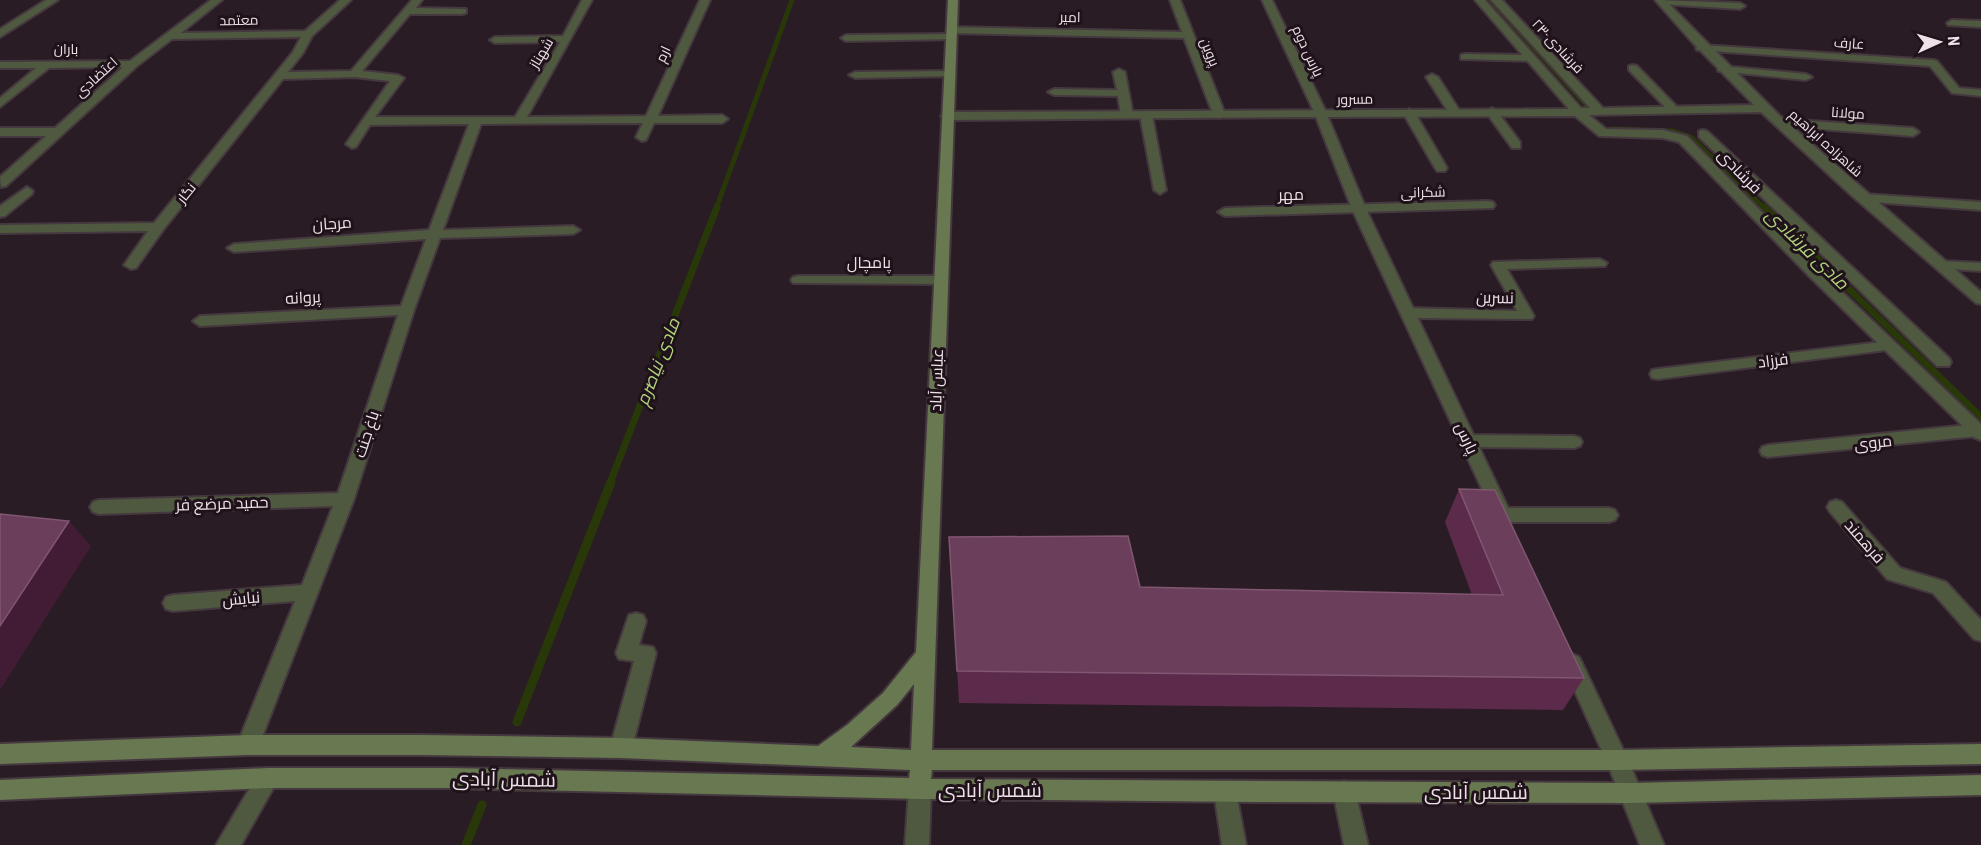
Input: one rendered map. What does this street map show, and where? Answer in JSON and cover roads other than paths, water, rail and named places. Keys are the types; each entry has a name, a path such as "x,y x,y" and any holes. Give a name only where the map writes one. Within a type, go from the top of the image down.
{"main road":[{"name":"عباس آباد","path":"920,789 947,116 954,0"},
{"path":"822,756 855,732 890,699 924,657"},
{"name":"شمس آبادی","path":"0,754 248,745 621,748 920,760 1617,760 1981,754"},
{"name":"شمس آبادی","path":"0,790 268,778 448,778 920,789 1225,792 1631,793 1981,786"}],"street":[{"path":"0,34 53,0"},
{"name":"اعتضادی","path":"1,183 133,64 217,0"},
{"name":"نگار","path":"131,265 158,227 281,76 298,53 308,34 346,0"},
{"path":"354,74 417,0"},
{"name":"شهناز","path":"518,121 587,0"},
{"name":"ارم","path":"642,138 705,0"},
{"name":"پروین","path":"1175,0 1219,114"},
{"name":"پارس دوم","path":"1267,0 1321,114"},
{"name":"فرشادی","path":"1480,0 1578,112 1603,133 1663,134 1683,139 1814,273 1979,432"},
{"name":"۲۳-فرشادی","path":"1496,0 1599,111"},
{"path":"1660,0 1740,6"},
{"name":"شاهزاده ابراهیم","path":"1660,0 1701,48 1763,108 1981,300"},
{"path":"407,11 462,11"},
{"path":"1953,23 1981,24"},
{"name":"امیر","path":"846,38 952,33 1187,35"},
{"name":"معتمد","path":"170,36 308,34"},
{"path":"495,40 566,39"},
{"name":"عارف","path":"1701,48 1933,63 1956,91 1981,93"},
{"path":"1465,57 1531,58"},
{"name":"باران","path":"0,64 133,64"},
{"path":"0,104 47,64"},
{"path":"1633,68 1674,110"},
{"path":"1722,69 1806,77"},
{"path":"1119,72 1121,93 1127,115"},
{"path":"281,76 354,74 398,78 352,144"},
{"path":"855,75 949,74"},
{"path":"1432,77 1455,113"},
{"path":"1054,92 1121,93"},
{"name":"مسرور","path":"947,116 1578,112 1763,108"},
{"path":"1492,112 1516,145"},
{"path":"1409,113 1441,168"},
{"name":"پارس","path":"1321,114 1359,209 1513,537"},
{"path":"1146,115 1160,190"},
{"path":"366,121 722,119"},
{"name":"باغ جنت","path":"248,745 345,499 407,309 476,121"},
{"name":"مولانا","path":"1781,123 1913,132"},
{"path":"0,132 57,132"},
{"path":"1703,134 1943,362"},
{"path":"0,213 27,192"},
{"path":"1864,198 1981,206"},
{"name":"شکرانی","path":"1359,209 1488,206"},
{"name":"مهر","path":"1224,212 1359,209"},
{"path":"0,229 158,227"},
{"name":"مرجان","path":"234,248 434,234 573,230"},
{"name":"نسرین","path":"1409,313 1527,316 1498,265 1600,263"},
{"path":"1941,265 1981,267"},
{"path":"1814,273 1847,271"},
{"name":"پامچال","path":"798,280 940,280"},
{"name":"پروانه","path":"200,321 407,309"},
{"name":"فرزاد","path":"1658,374 1889,346"},
{"name":"مروی","path":"1768,451 1979,432"},
{"path":"1468,441 1574,442"},
{"name":"حمید مرضع فر","path":"99,507 345,499"},
{"name":"فرهمند","path":"1836,507 1894,574 1939,587 1981,633"},
{"path":"1503,516 1609,516"},
{"name":"نیایش","path":"173,603 308,592"},
{"path":"621,748 645,653 626,652 636,621"},
{"path":"1562,643 1617,760 1652,845"},
{"path":"228,845 268,778"},
{"path":"917,845 920,789"},
{"path":"1344,791 1356,845"},
{"path":"1225,792 1234,845"}],"waterway":[{"name":"مادی نیاصرم","path":"716,209 792,0"},
{"name":"مادی فرشادی","path":"1490,0 1586,105"},
{"name":"مادی فرشادی","path":"1612,129 1640,130"},
{"name":"مادی فرشادی","path":"1658,131 1673,131 1691,137 1765,209"},
{"name":"مادی نیاصرم","path":"610,483 717,207"},
{"name":"مادی فرشادی","path":"1764,207 1981,417"},
{"name":"مادی نیاصرم","path":"517,722 611,482"},
{"name":"مادی نیاصرم","path":"466,845 482,805"}]}
